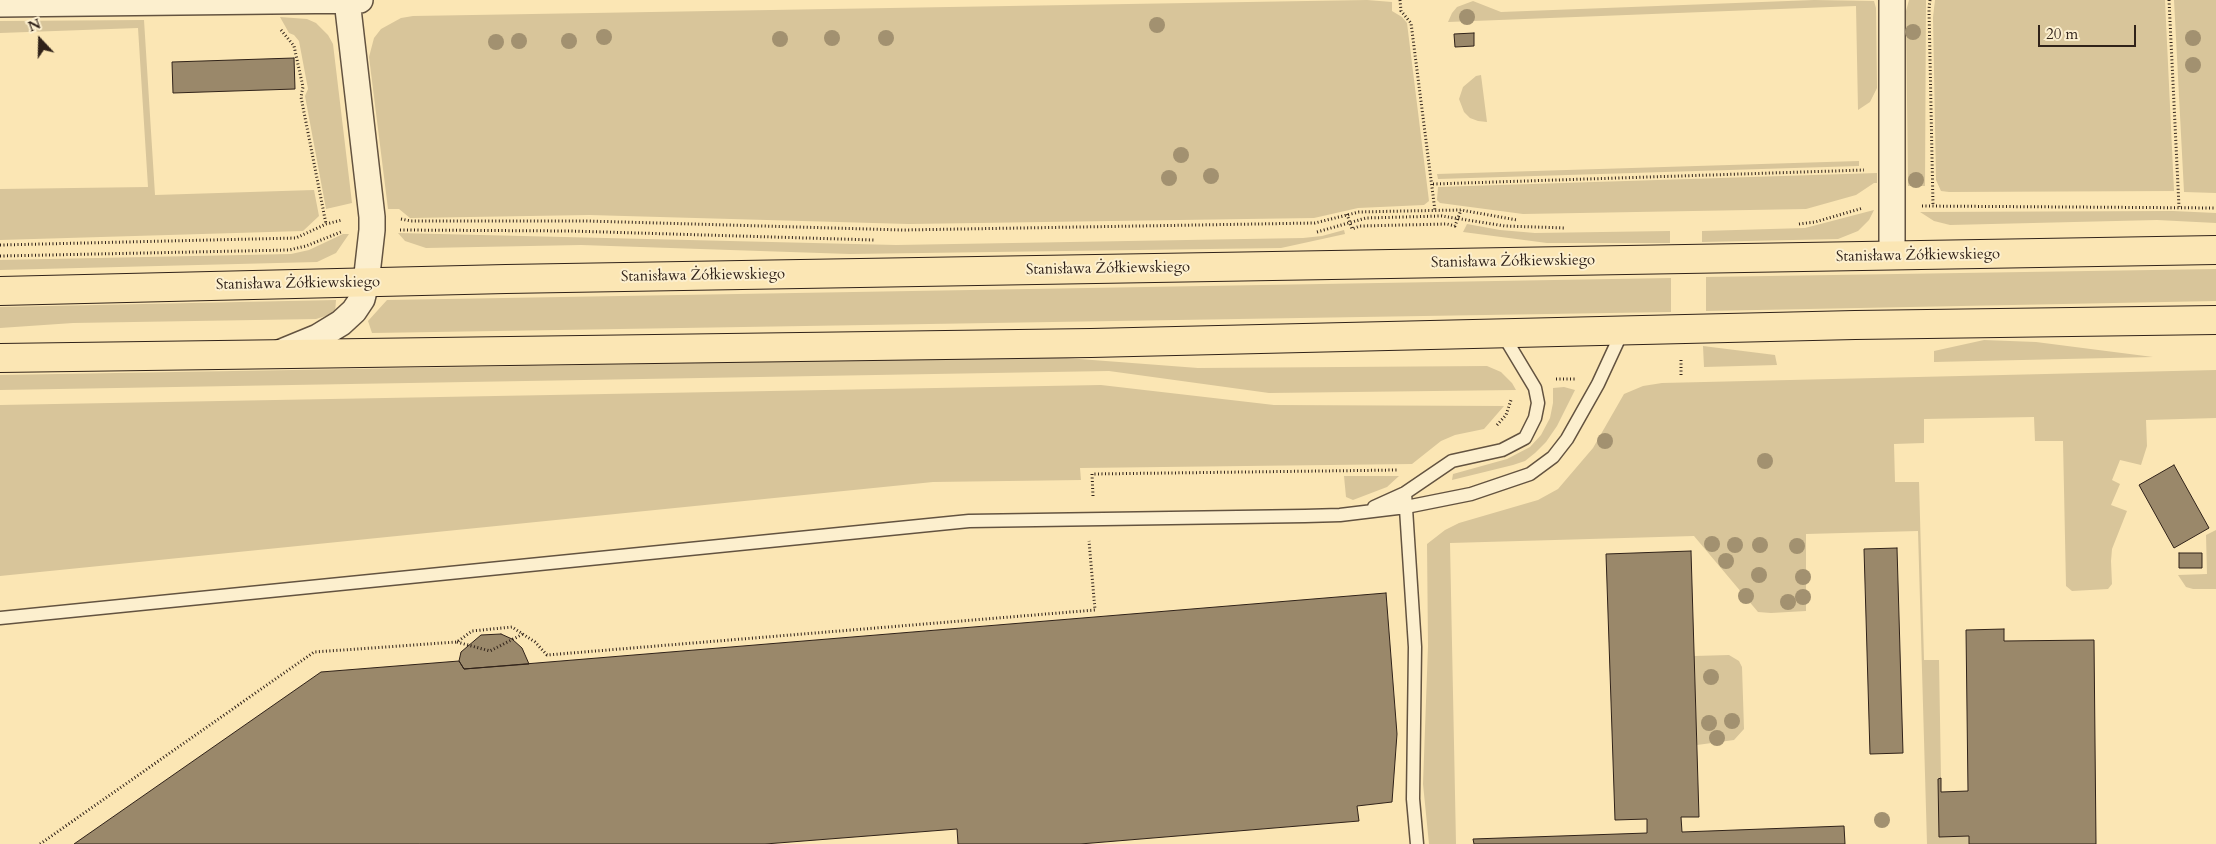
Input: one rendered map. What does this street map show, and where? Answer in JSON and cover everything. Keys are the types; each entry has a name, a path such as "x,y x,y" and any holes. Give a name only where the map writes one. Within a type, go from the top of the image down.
{"main road":[{"name":"Stanisława Żółkiewskiego","path":"0,291 2216,250"},
{"path":"0,358 1091,343 1502,332 2216,320"}],"street":[{"path":"277,354 318,336 341,323 354,311 362,299 366,283 372,223 347,0"},
{"path":"0,4 128,1 360,0"},
{"path":"1892,0 1892,256"}],"lane":[{"path":"0,618 888,528 978,521 1305,516 1406,507 1471,494 1530,474 1553,457 1568,438 1598,384 1623,330"},
{"path":"1363,512 1405,493 1452,461 1502,450 1525,438 1535,418 1538,403 1535,388 1502,332"},
{"path":"1405,493 1415,646 1413,799 1417,844"}],"path":[{"path":"1400,0 1401,11 1411,23 1435,211"},
{"path":"1930,0 1932,206"},
{"path":"2168,0 2179,207"},
{"path":"267,1 282,34 294,46 303,87 301,97 326,224"},
{"path":"1433,184 1892,170"},
{"path":"1790,224 1815,222 1868,206 2216,208"},
{"path":"1347,214 1352,229 1360,226 1447,224 1455,226 1461,210"},
{"path":"0,256 289,250 306,246 339,232 394,217 410,221 587,221 903,230 1315,223 1347,214 1461,210 1517,220"},
{"path":"1404,211 1404,225"},
{"path":"1308,234 1366,218 1442,216 1505,226 1573,228"},
{"path":"0,245 296,238 326,224 340,220 570,231 884,240"},
{"path":"1550,379 1567,378 1580,380"},
{"path":"1496,427 1506,415 1511,400"},
{"path":"456,642 472,631 512,627 535,642 547,655 1095,610 1088,533 1091,519 1092,474 1405,469"},
{"path":"40,844 314,652 456,642 490,651 523,634"}],"shaded area":[{"path":"1367,0 1392,2 1392,11 1402,17 1407,23 1429,201 1424,205 1358,208 1314,218 909,224 589,215 410,218 399,209 388,209 369,57 374,38 381,29 401,18 413,16"},
{"path":"1814,0 1874,1 1876,8 1877,88 1870,102 1858,110 1856,6 1448,22 1457,7 1473,1 1501,12"},
{"path":"1909,0 1926,0 1925,186 1908,186 1906,11"},
{"path":"1935,0 2165,0 2174,191 1941,191 1936,180 1933,17"},
{"path":"2174,0 2216,0 2216,193 2184,192"},
{"path":"280,17 307,19 316,23 328,35 333,44 352,203 326,209 305,96 308,89 299,41 294,35 289,33"},
{"path":"144,20 155,195 314,190 319,216 303,231 0,240 0,189 148,187 138,28 0,33 0,21"},
{"path":"1481,75 1487,122 1470,118 1464,112 1459,99 1463,87 1476,76"},
{"path":"1859,161 1859,166 1438,179 1437,174"},
{"path":"1877,173 1877,183 1856,195 1806,209 1523,214 1440,203 1437,200 1438,187"},
{"path":"1874,210 1869,220 1858,231 1838,239 1702,242 1702,231 1805,228"},
{"path":"2173,211 2216,213 2216,223 2157,220 1950,225 1934,221 1920,212"},
{"path":"1467,224 1500,230 1535,233 1670,231 1670,243 1547,243 1463,232"},
{"path":"1344,230 1345,234 1281,248 850,254 581,245 426,248 405,241 398,233 896,245 1303,238 1322,236"},
{"path":"343,234 349,234 336,253 317,262 0,270 0,260 291,254 309,250"},
{"path":"2216,269 2216,301 1706,311 1706,277"},
{"path":"1671,278 1671,312 372,333 368,321 387,300"},
{"path":"336,300 335,313 316,319 73,323 0,328 0,307"},
{"path":"1984,340 2036,342 2153,357 1934,362 1934,351"},
{"path":"1703,346 1775,355 1777,365 1704,367"},
{"path":"1053,357 1198,368 1487,366 1501,372 1516,390 1269,393 1109,371 0,390 0,375"},
{"path":"2216,370 2216,418 2146,420 2147,446 2141,465 2120,460 2112,480 2120,484 2111,505 2127,511 2112,549 2112,584 2108,589 2072,591 2066,586 2063,441 2035,441 2034,417 1924,419 1924,443 1894,444 1895,482 1919,482 1924,660 1939,660 1941,778 1938,779 1939,837 1969,836 1969,844 1927,844 1918,531 1806,534 1806,611 1771,613 1758,612 1694,536 1450,543 1456,844 1429,844 1423,784 1428,646 1427,544 1445,530 1459,523 1538,500 1558,489 1593,448 1624,394 1643,386 1662,383"},
{"path":"1101,385 1274,405 1504,406 1484,429 1455,435 1441,441 1412,464 1080,468 1081,480 933,482 0,576 0,405"},
{"path":"1564,387 1575,390 1557,426 1546,442 1535,453 1525,461 1513,465 1452,480 1453,474 1507,459 1530,447 1541,435 1550,418 1553,388"},
{"path":"1344,476 1399,476 1387,487 1353,500 1346,497"},
{"path":"2216,530 2216,589 2193,589 2186,587 2178,575 2207,574 2206,535"},
{"path":"1729,655 1739,661 1742,667 1744,729 1734,740 1697,745 1694,656"}],"building":[{"path":"1474,33 1474,46 1455,47 1454,34"},
{"path":"294,58 295,89 173,93 172,62"},
{"path":"2174,465 2209,528 2174,548 2139,485"},
{"path":"1897,548 1903,753 1870,754 1864,549"},
{"path":"1691,551 1699,817 1681,817 1682,832 1844,826 1845,844 1474,844 1473,839 1647,833 1647,819 1615,820 1606,554"},
{"path":"2179,553 2202,553 2202,568 2179,568"},
{"path":"1386,593 1397,734 1392,802 1357,806 1359,821 1080,844 958,844 957,829 765,844 74,844 321,672 459,661 464,669"},
{"path":"2004,629 2004,641 2094,640 2096,844 1969,844 1969,836 1939,837 1938,779 1941,778 1941,792 1968,791 1966,630"},
{"path":"501,634 512,639 522,648 529,664 464,669 459,661 461,652 481,635"}]}
